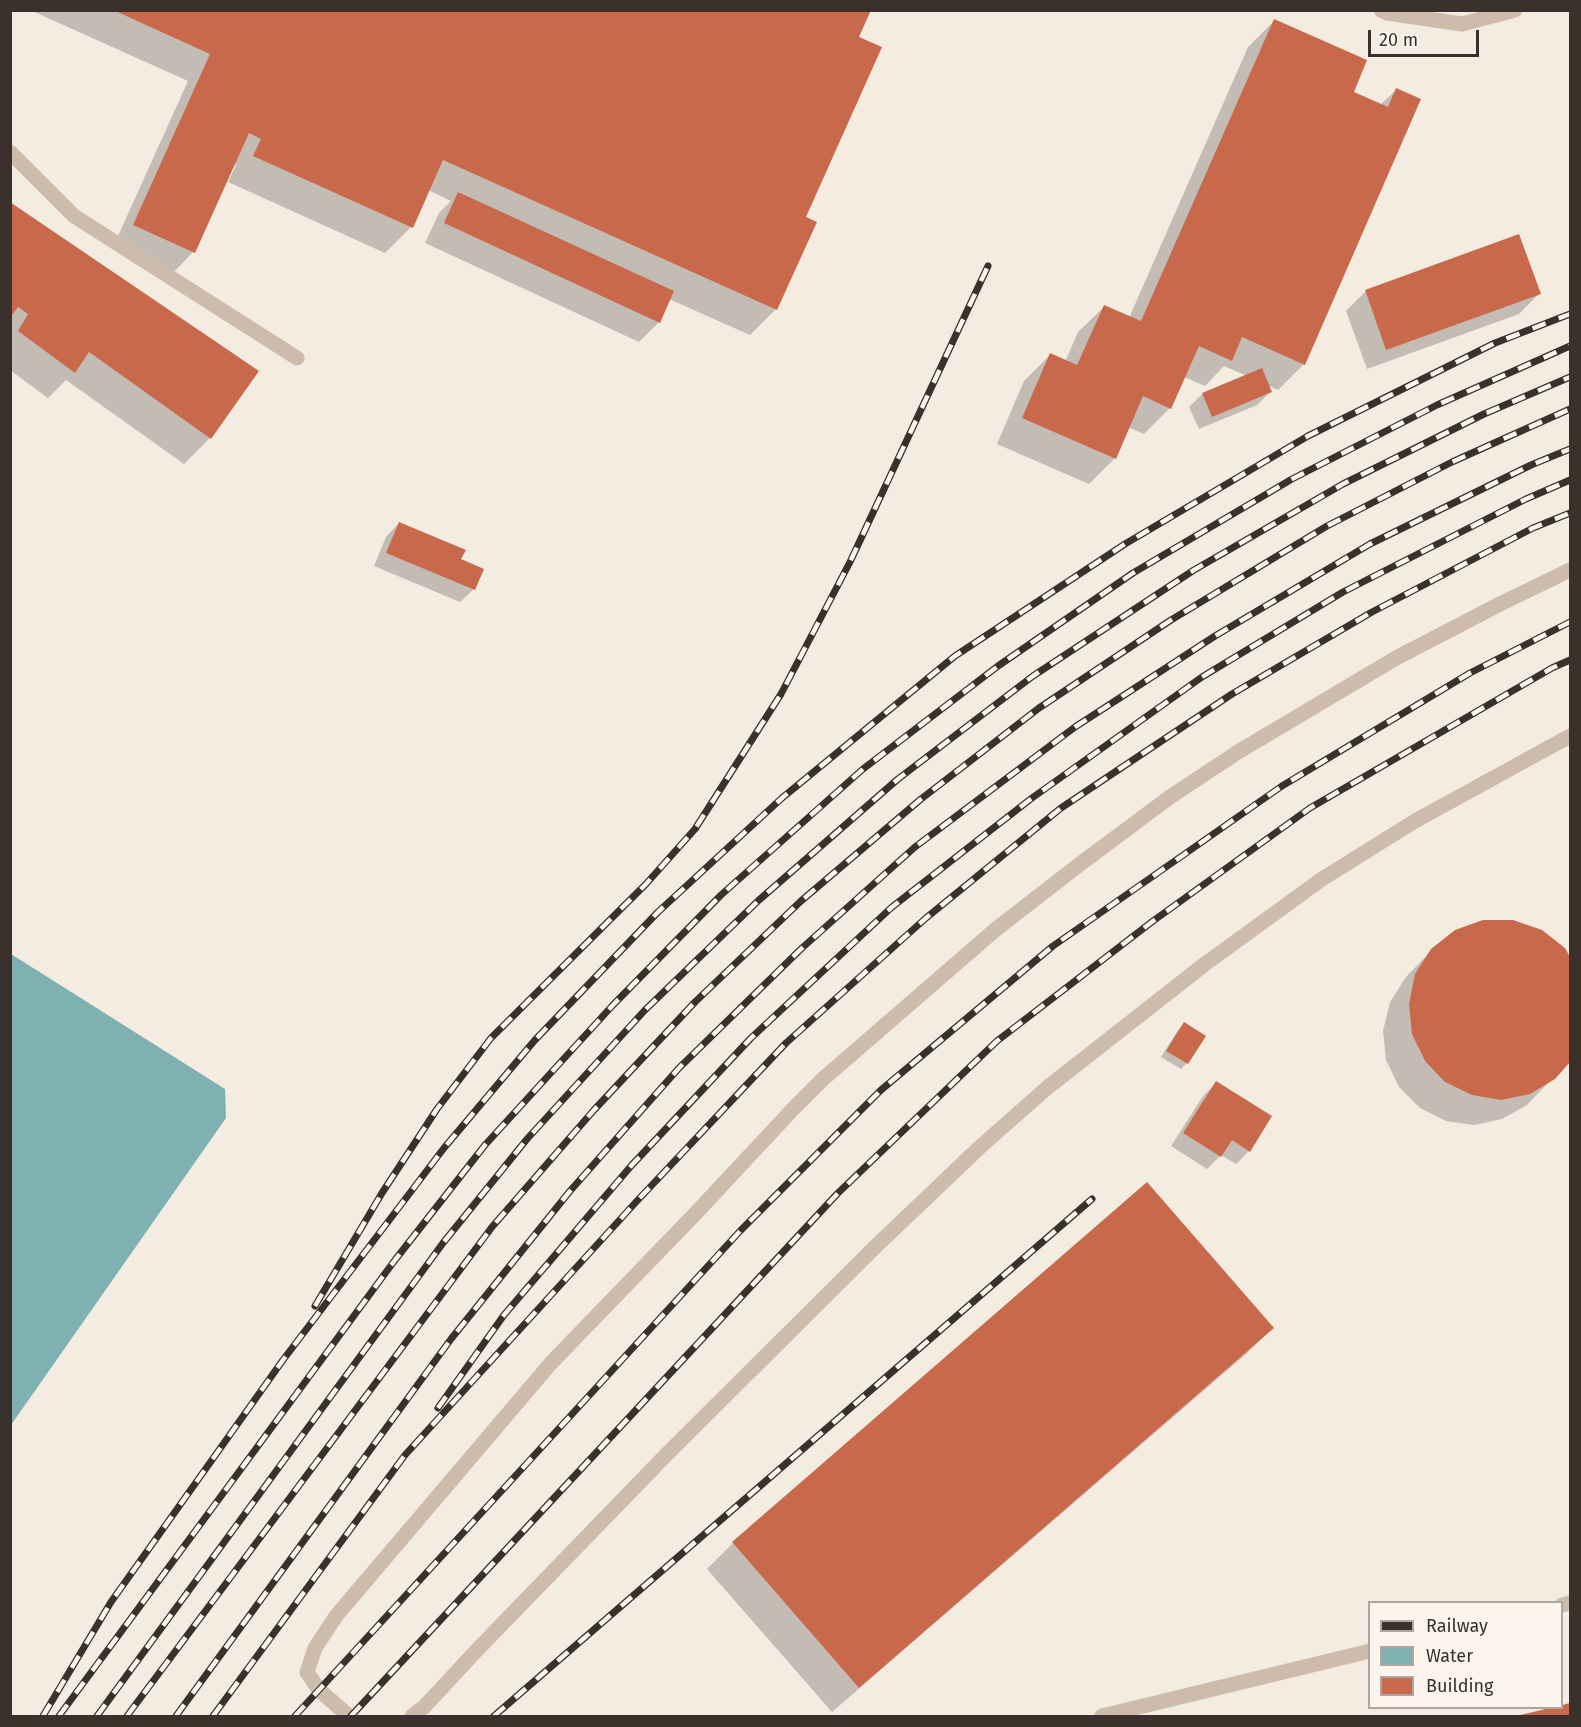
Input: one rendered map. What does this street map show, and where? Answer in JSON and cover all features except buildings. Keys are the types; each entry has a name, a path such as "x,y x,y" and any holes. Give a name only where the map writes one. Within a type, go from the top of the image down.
{"lane":[{"path":"1381,10 1387,14 1462,24 1515,10"},
{"path":"10,152 74,216 297,358"},
{"path":"349,1716 319,1690 307,1672 315,1648 336,1616 551,1363 823,1080 995,930 1170,797 1238,752 1396,658 1570,570"},
{"path":"412,1716 424,1707 666,1455 874,1248 980,1147 1048,1087 1205,964 1322,879 1415,821 1570,736"},
{"path":"1102,1716 1368,1651"}],"water":[{"path":"11,954 225,1089 226,1118 11,1425"}],"railway":[{"path":"315,1306 382,1193 437,1109 491,1038 646,884 695,829 781,694 850,562 988,266"},
{"path":"43,1716 111,1602 283,1360 444,1148 535,1040 658,912 782,798 955,656 1125,544 1308,436 1495,343 1570,314"},
{"path":"59,1716 395,1260 485,1145 612,1006 721,895 863,769 998,666 1133,573 1292,479 1437,405 1570,346"},
{"path":"97,1716 443,1243 527,1139 645,1010 759,900 898,779 1033,676 1194,570 1343,484 1484,414 1570,377"},
{"path":"127,1716 492,1227 594,1110 695,1002 801,901 921,799 1039,708 1171,620 1327,526 1452,462 1570,409"},
{"path":"176,1716 451,1339 570,1191 679,1068 802,948 915,847 1075,727 1215,636 1370,544 1531,465 1570,449"},
{"path":"438,1408 504,1315 631,1166 751,1038 892,907 1032,798 1202,677 1343,592 1526,499 1570,480"},
{"path":"213,1716 405,1455 636,1202 786,1043 926,918 1061,808 1232,694 1372,612 1533,528 1570,513"},
{"path":"295,1716 741,1230 881,1090 1053,946 1282,786 1470,673 1570,622"},
{"path":"351,1716 838,1193 997,1041 1153,921 1310,808 1552,668 1570,660"},
{"path":"494,1716 1092,1199"}]}
